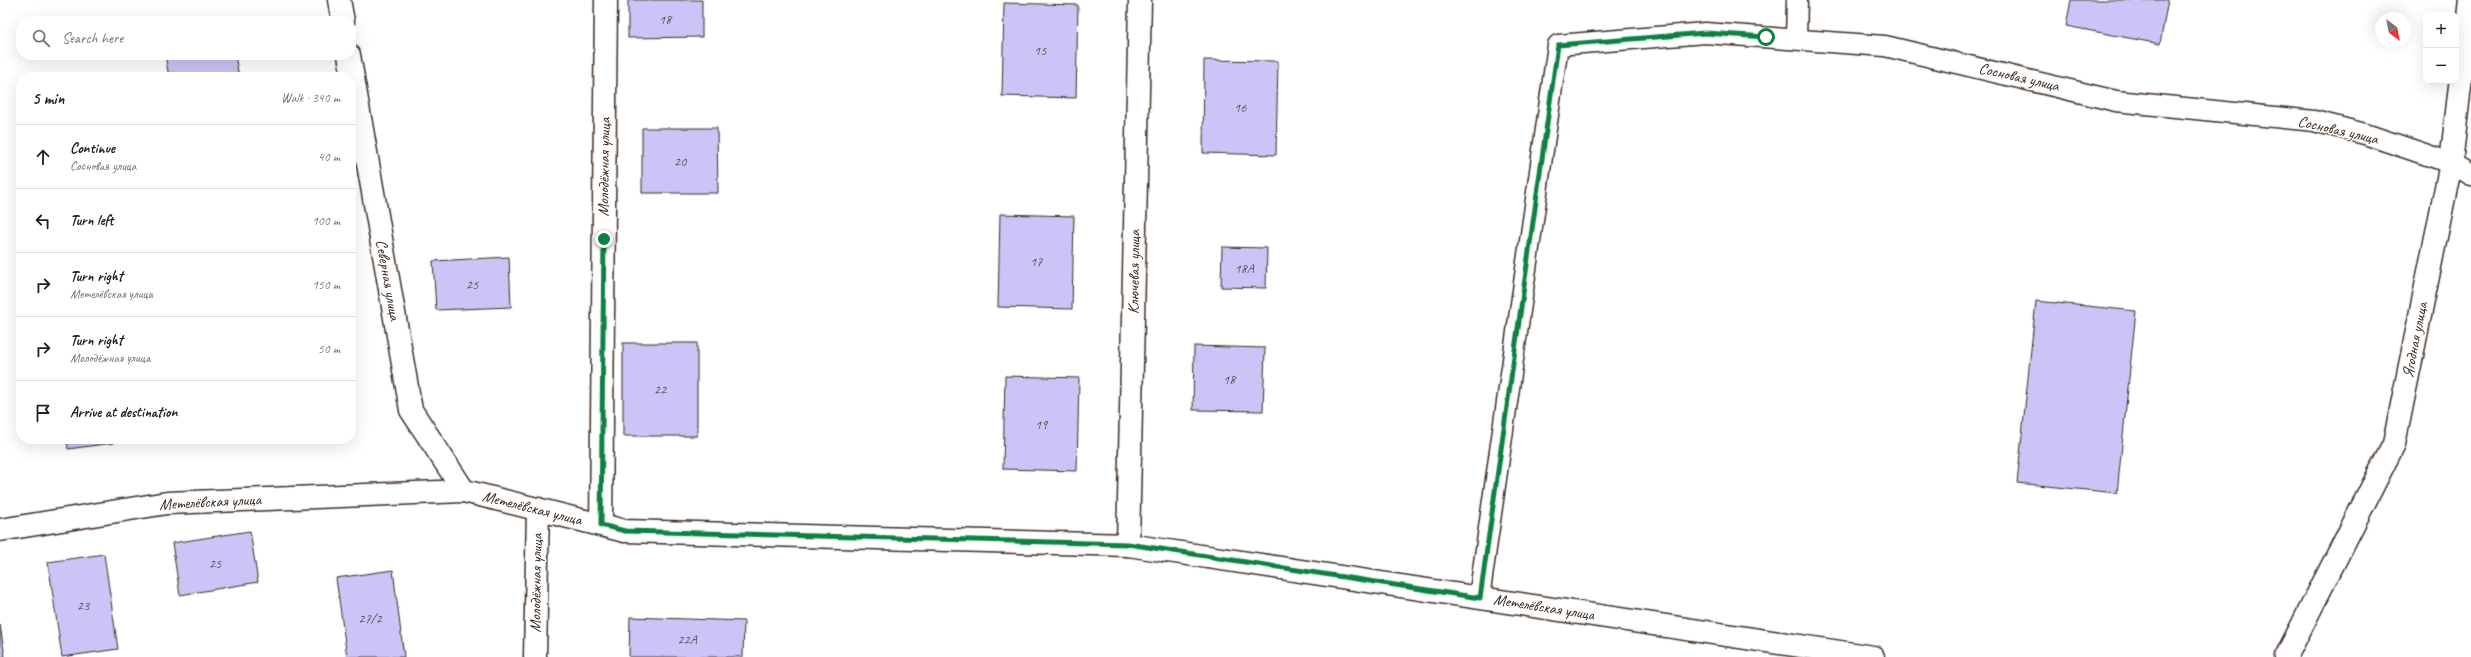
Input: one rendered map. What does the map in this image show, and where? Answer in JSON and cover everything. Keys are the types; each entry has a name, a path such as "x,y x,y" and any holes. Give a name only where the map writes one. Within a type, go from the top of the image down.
{"street":[{"path":"339,0 342,16"},
{"name":"Молодёжная улица","path":"601,525 606,0"},
{"name":"Ключевая улица","path":"1128,544 1140,0"},
{"name":"Ягодная улица","path":"2286,657 2394,444 2451,163 2470,0"},
{"name":"Северная улица","path":"350,60 352,72"},
{"name":"Северная улица","path":"356,95 411,410 464,491"},
{"name":"Метелёвская улица","path":"0,530 167,503 464,491 625,531 1128,544 1873,657"},
{"name":"Молодёжная улица","path":"535,657 538,509"}],"lane":[{"path":"1796,39 1797,0"},
{"name":"Сосновая улица","path":"1480,598 1558,45 1705,33 1885,46 2116,100 2314,121 2365,134 2451,163 2471,175"}],"building":[{"path":"628,0 702,0 702,37 628,38"},
{"path":"2071,0 2168,0 2160,44 2066,26"},
{"path":"1004,3 1078,5 1076,98 1002,96"},
{"path":"166,60 236,60 238,72 168,72"},
{"path":"1204,60 1278,61 1276,155 1203,153"},
{"path":"642,128 717,128 718,193 642,193"},
{"path":"1000,214 1074,216 1072,309 998,307"},
{"path":"1222,247 1267,248 1266,288 1221,287"},
{"path":"509,257 511,307 436,310 433,261"},
{"path":"2036,301 2136,311 2117,493 2017,483"},
{"path":"623,343 697,343 697,436 623,436"},
{"path":"1194,346 1265,348 1263,411 1193,410"},
{"path":"1005,376 1079,378 1077,471 1003,469"},
{"path":"68,444 106,444 68,449"},
{"path":"250,531 258,582 180,595 172,543"},
{"path":"104,554 118,649 62,657 48,562"},
{"path":"393,570 404,657 347,657 336,578"},
{"path":"630,617 744,621 743,657 629,657"},
{"path":"0,625 5,657 0,657"}],"route":[{"path":"604,239 601,525 625,531 1128,544 1480,598 1558,45 1705,33 1766,37"}]}
